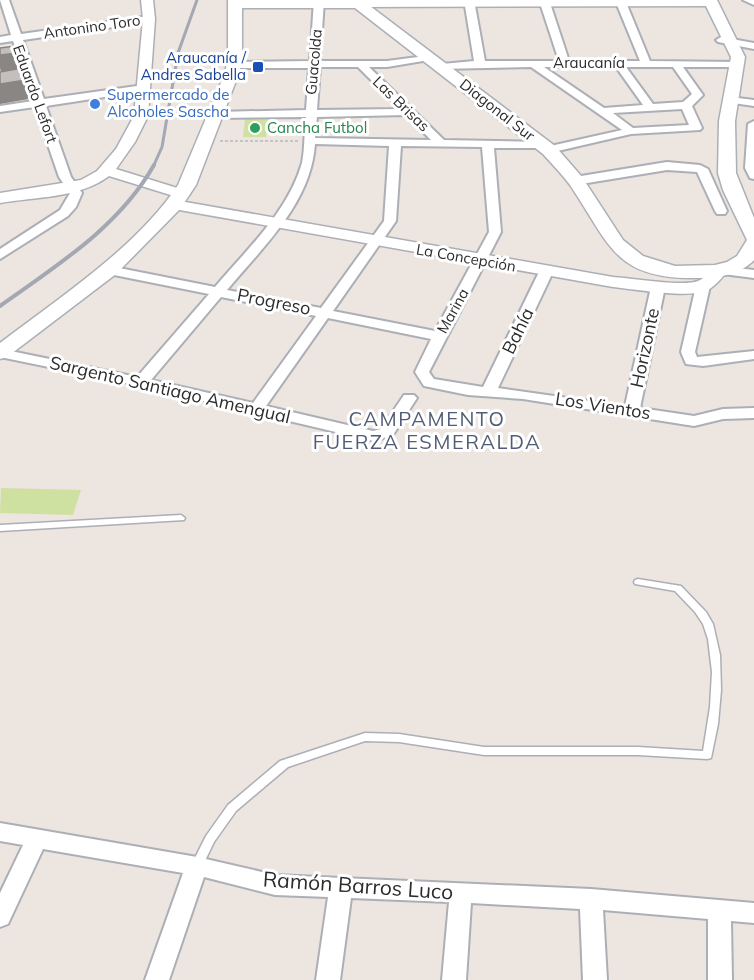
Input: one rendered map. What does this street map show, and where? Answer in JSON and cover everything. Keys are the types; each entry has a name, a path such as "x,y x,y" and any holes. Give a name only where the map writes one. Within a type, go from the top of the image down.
{"main road":[{"path":"705,1 738,57 735,64 726,133 728,173 732,190 754,237"},
{"path":"1,353 108,270 178,199 205,141 234,65 235,2 356,2"},
{"name":"Diagonal Sur","path":"356,2 545,147 575,181 616,244 635,258 659,268 692,273 720,270"},
{"path":"720,270 745,260 754,244"}],"street":[{"name":"Eduardo Lefort","path":"4,0 4,16 15,38 26,83 39,103 65,177 72,185"},
{"path":"0,198 72,185 100,175 138,126 144,88 149,19 147,0"},
{"path":"748,0 754,2"},
{"path":"621,1 646,63"},
{"path":"356,2 705,1"},
{"name":"Guacolda","path":"141,382 276,224 304,178 308,161 309,114 319,2"},
{"path":"470,2 480,64"},
{"path":"544,2 565,63"},
{"name":"Antonino Toro","path":"0,40 149,19"},
{"path":"727,41 754,46"},
{"path":"234,65 394,63 429,57"},
{"name":"Araucanía","path":"442,67 565,63 735,64"},
{"path":"618,63 650,106"},
{"path":"602,111 686,105 698,95 675,63"},
{"name":"Las Brisas","path":"360,64 441,144"},
{"path":"533,64 631,131"},
{"path":"0,109 144,88"},
{"path":"730,100 754,103"},
{"path":"309,141 545,147 631,131 696,128 686,105"},
{"path":"215,115 409,112"},
{"path":"754,124 751,168 754,175"},
{"path":"503,145 522,138 528,133"},
{"name":"Las Brisas","path":"257,409 390,221 395,144"},
{"name":"Marina","path":"422,372 438,336 494,238 496,227 488,145"},
{"path":"575,181 667,166 700,169 704,171 721,211"},
{"name":"La Concepción","path":"100,175 178,199 276,224 546,272 658,287 703,286"},
{"path":"0,255 70,207 76,193 72,185"},
{"name":"Progreso","path":"108,270 438,336"},
{"path":"754,274 720,270 703,286 688,352 691,361 703,362 754,355"},
{"name":"Bahía","path":"489,390 546,272"},
{"name":"Horizonte","path":"632,410 658,287"},
{"name":"Sargento Santiago Amengual","path":"1,353 141,382 374,436 387,432 409,398"},
{"name":"Los Vientos","path":"422,372 429,383 438,386 489,390 694,421 723,414 754,413"},
{"name":"Ramón Barros Luco","path":"0,832 197,866 275,885 591,899 754,913"},
{"path":"0,917 37,838"},
{"path":"157,980 197,866"},
{"path":"328,980 341,888"},
{"path":"454,980 461,892"},
{"path":"591,899 595,980"},
{"path":"719,909 720,980"}],"lane":[{"path":"0,528 181,518"},
{"path":"197,866 210,838 232,808 284,764 365,737 399,738 484,751 638,751 707,755 716,718 716,665 707,623 678,588 638,582"}],"path":[{"path":"205,141 309,141"}],"green space":[{"name":"Cancha Futbol","path":"268,118 266,137 243,137 245,119"},
{"path":"1,488 81,490 73,515 0,513"}],"building":[{"path":"15,46 17,53 0,55 0,48"},
{"path":"22,68 26,80 0,84 0,72"}],"railway":[{"path":"154,166 162,147 178,53 197,0"},
{"path":"0,306 64,260 105,226 140,187 154,166"}],"place":[{"name":"Araucanía / Andres Sabella","path":"258,67"},
{"name":"Supermercado de Alcoholes Sascha","path":"95,104"},
{"name":"Cancha Futbol","path":"255,128"}],"district":[{"name":"CAMPAMENTO FUERZA ESMERALDA","path":"427,430"}]}
